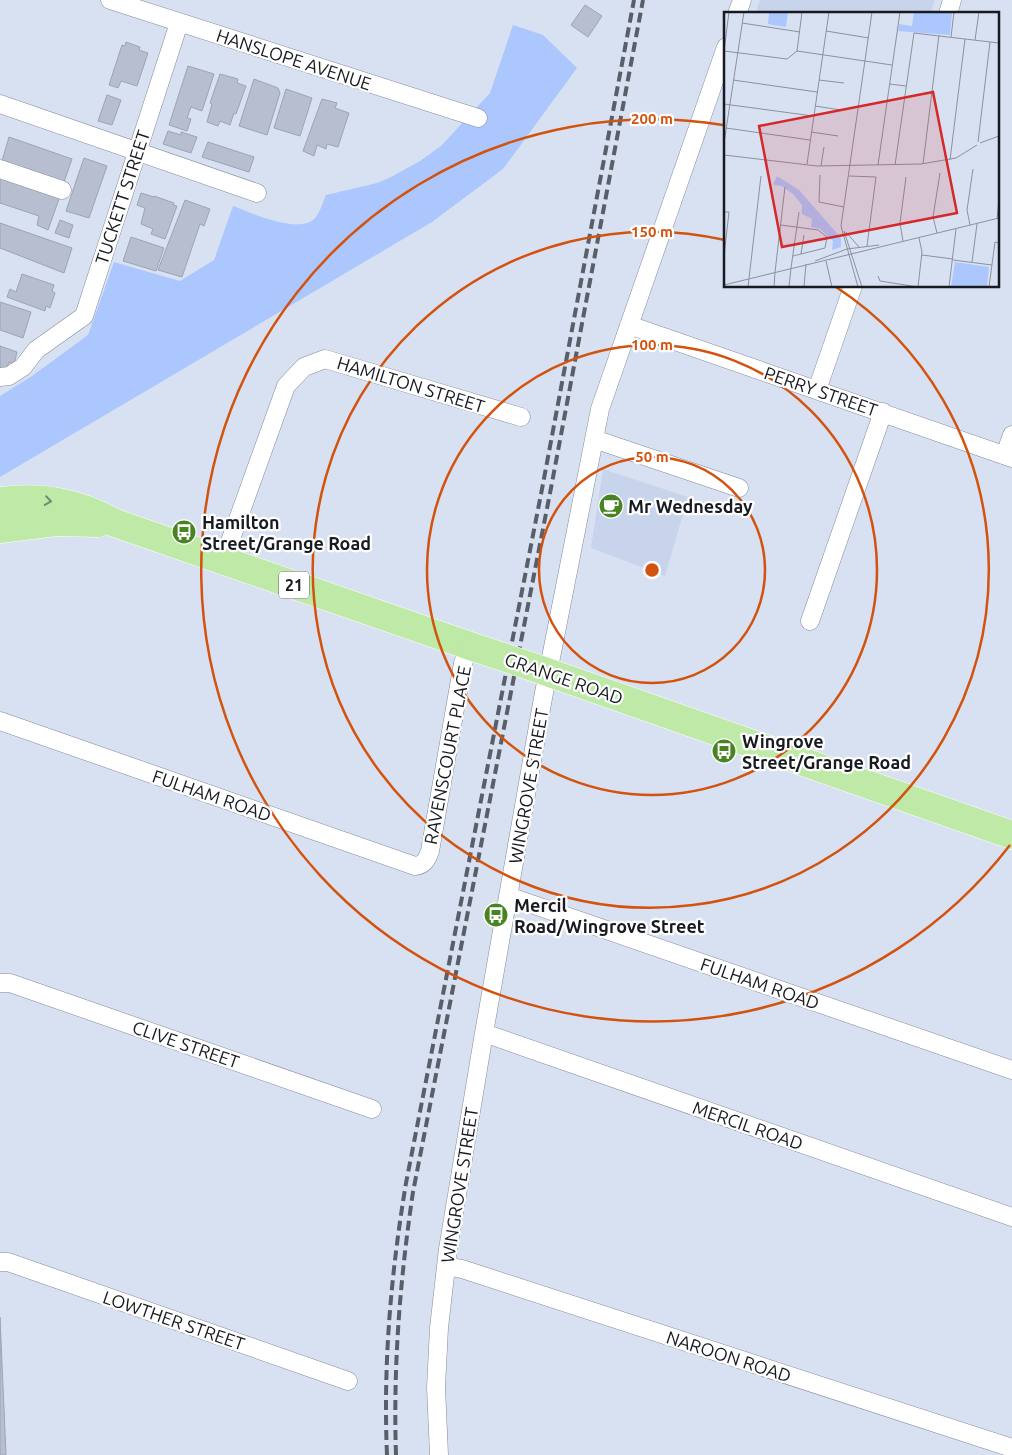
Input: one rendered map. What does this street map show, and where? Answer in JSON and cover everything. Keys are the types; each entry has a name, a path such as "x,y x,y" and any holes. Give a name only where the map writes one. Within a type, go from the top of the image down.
{"main road":[{"name":"GRANGE ROAD","path":"0,501 21,498 77,505 115,523 538,668 1012,835"},
{"name":"GRANGE ROAD","path":"0,529 46,523 115,523"},
{"path":"0,549 46,523"}],"street":[{"name":"HANSLOPE AVENUE","path":"110,0 478,118"},
{"name":"TUCKETT STREET","path":"0,377 9,376 23,367 36,350 84,316 179,23"},
{"name":"WINGROVE STREET","path":"438,1455 436,1377 446,1266 508,896 538,668 600,409 724,53"},
{"path":"0,104 257,193"},
{"path":"0,170 62,190"},
{"path":"817,390 852,288"},
{"name":"PERRY STREET","path":"629,325 1008,456"},
{"name":"HAMILTON STREET","path":"223,561 286,386 304,366 326,359 521,417"},
{"path":"810,621 883,412"},
{"path":"1008,456 1012,434"},
{"path":"594,439 739,488"},
{"name":"RAVENSCOURT PLACE","path":"423,864 430,851 464,664 471,646"},
{"name":"FULHAM ROAD","path":"0,721 415,866 423,864"},
{"name":"FULHAM ROAD","path":"508,896 1012,1070"},
{"name":"CLIVE STREET","path":"0,983 10,983 372,1109"},
{"name":"MERCIL ROAD","path":"484,1033 1012,1216"},
{"name":"LOWTHER STREET","path":"0,1262 8,1262 348,1381"},
{"name":"NAROON ROAD","path":"446,1266 462,1269 1012,1448"}],"shaded area":[{"path":"760,0 935,0 931,12 756,12"},
{"path":"513,25 543,35 577,68 503,169 432,222 0,477 0,396 32,376 88,335 114,262 180,281 214,260 233,206 275,221 298,224 307,223 316,217 326,195 377,183 420,161 441,146 490,93"},
{"path":"603,469 688,497 665,576 591,548"}],"building":[{"path":"585,5 602,16 588,37 571,25"},
{"path":"126,42 140,47 139,50 148,53 137,86 121,81 118,88 109,85 122,45 125,46"},
{"path":"188,66 214,74 202,111 191,107 187,118 191,119 187,131 169,125"},
{"path":"220,74 238,79 237,83 246,86 230,125 220,121 218,126 207,122 212,104 210,103"},
{"path":"254,79 278,88 280,93 267,135 239,126"},
{"path":"286,89 312,98 300,136 274,128"},
{"path":"107,95 121,100 112,125 98,121"},
{"path":"322,99 337,103 335,108 349,113 338,147 327,144 326,149 317,145 314,156 303,151"},
{"path":"168,131 181,135 181,132 197,137 191,153 163,144"},
{"path":"9,137 72,159 64,182 2,161"},
{"path":"208,142 254,157 249,172 202,157"},
{"path":"84,158 107,166 89,218 66,211"},
{"path":"0,175 60,196 48,230 37,225 39,216 0,203"},
{"path":"141,193 174,203 173,205 177,206 165,239 151,234 153,229 141,224 145,208 137,205"},
{"path":"185,200 210,209 204,226 200,224 182,277 158,270"},
{"path":"60,220 73,225 69,238 55,233"},
{"path":"0,223 72,248 64,273 0,248"},
{"path":"131,237 164,248 156,271 123,261"},
{"path":"22,274 54,285 52,291 55,293 50,308 46,306 45,311 7,297 10,289 16,292"},
{"path":"0,302 31,312 23,338 0,330"},
{"path":"0,346 17,352 14,364 9,362 5,372 0,370"},
{"path":"0,1317 6,1455 0,1455"}],"railway":[{"path":"387,1455 386,1386 389,1318 406,1183 542,489 634,0"},
{"path":"396,1455 398,1323 404,1257 413,1192 551,488 643,0"}],"place":[{"name":"Mr Wednesday","path":"611,506"},
{"name":"Hamilton Street/Grange Road","path":"184,532"},
{"name":"Wingrove Street/Grange Road","path":"724,751"},
{"name":"Mercil Road/Wingrove Street","path":"496,915"}]}
